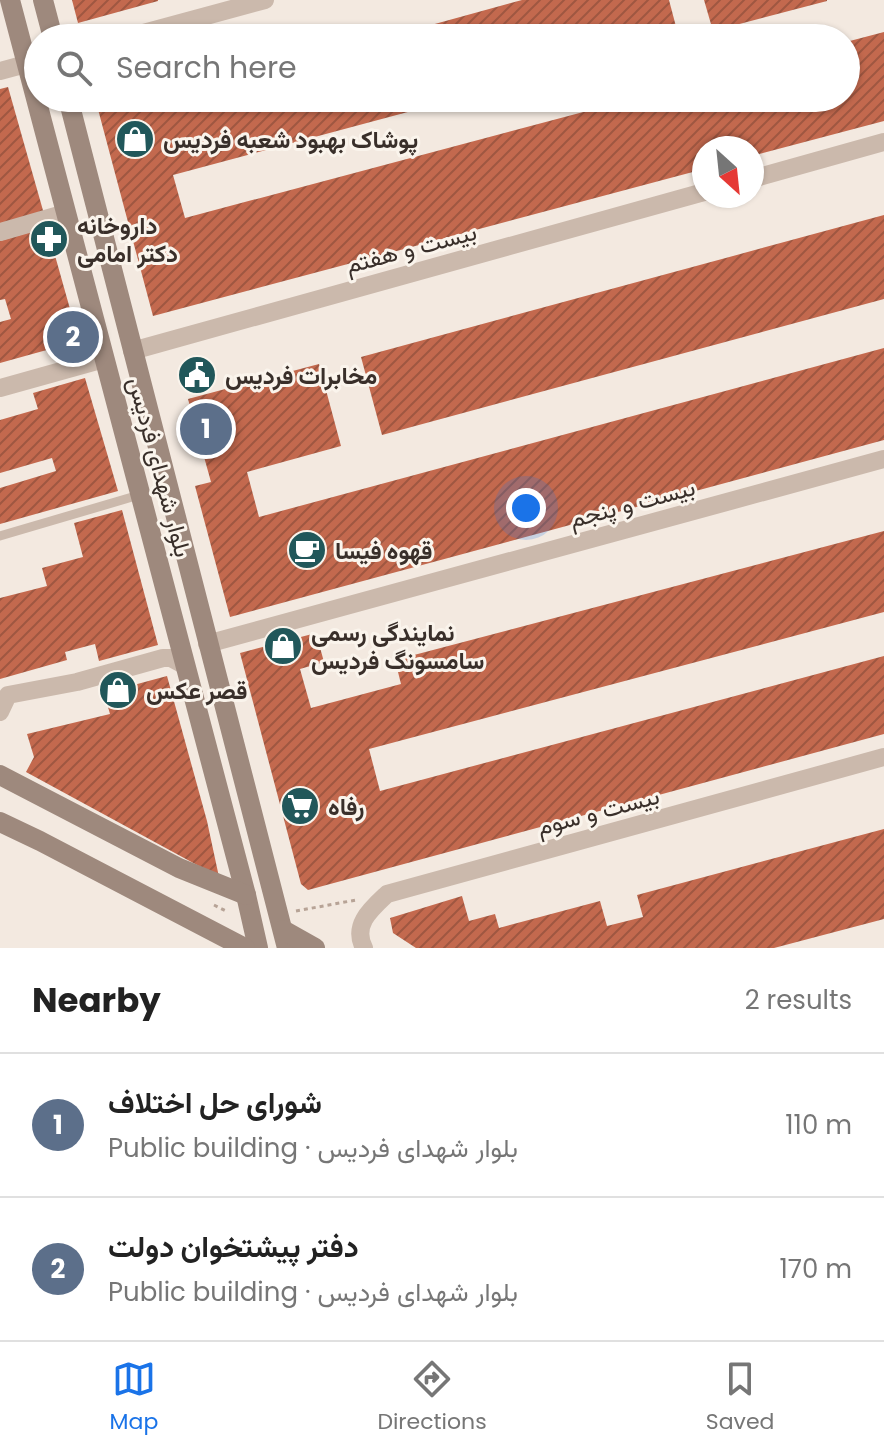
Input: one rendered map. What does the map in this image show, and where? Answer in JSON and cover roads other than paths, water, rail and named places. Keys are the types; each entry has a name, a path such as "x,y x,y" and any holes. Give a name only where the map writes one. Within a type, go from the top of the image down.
{"main road":[{"name":"بلوار شهدای فردیس","path":"10,0 24,56"},
{"path":"43,0 49,24"},
{"name":"بلوار شهدای فردیس","path":"39,112 258,948"},
{"name":"بلوار شهدای فردیس","path":"72,112 283,931"},
{"path":"1,774 179,868 246,895"},
{"path":"0,822 245,948"},
{"path":"283,931 315,948"}],"street":[{"path":"177,24 265,0"},
{"path":"0,71 24,65"},
{"path":"764,176 884,142"},
{"name":"بیست و هفتم","path":"132,351 692,195"},
{"path":"0,232 66,213"},
{"path":"0,388 104,359"},
{"name":"بیست و پنجم","path":"207,644 884,459"},
{"path":"0,712 8,695 77,682 163,658 171,658 184,665"},
{"name":"بیست و سوم","path":"364,948 358,933 363,920 387,894 884,757"}],"lane":[{"path":"0,536 139,495"}],"place":[{"name":"پوشاک بهبود شعبه فردیس","path":"135,139"},
{"name":"داروخانه دکتر امامی","path":"49,239"},
{"name":"دفتر پیشتخوان دولت","path":"73,337"},
{"name":"مخابرات فردیس","path":"197,375"},
{"name":"شورای حل اختلاف","path":"206,429"},
{"name":"قهوه فیسا","path":"307,550"},
{"name":"نمایندگی رسمی سامسونگ فردیس","path":"283,646"},
{"name":"قصر عکس","path":"118,690"},
{"name":"رفاه","path":"300,806"}]}
